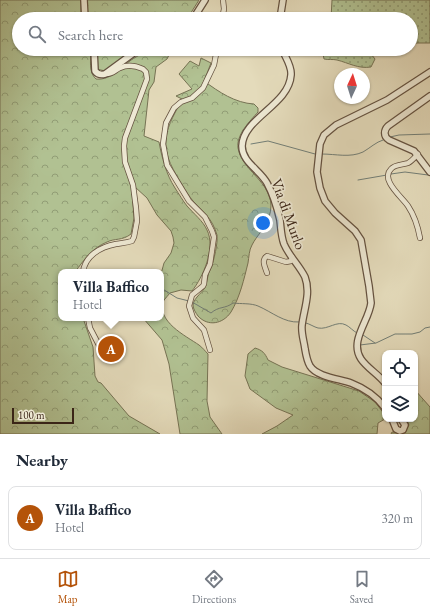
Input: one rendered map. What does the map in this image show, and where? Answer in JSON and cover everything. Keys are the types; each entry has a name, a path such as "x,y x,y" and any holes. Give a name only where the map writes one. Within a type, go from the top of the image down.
{"street":[{"path":"84,0 85,12"},
{"path":"197,12 205,0"},
{"path":"223,0 224,12"},
{"path":"281,12 283,0"},
{"path":"84,269 91,255 108,246 132,241 134,237 137,221 132,185 125,162 124,146 125,138 140,96 145,87 147,76 143,69 129,66 120,68 110,74 98,74 95,71 94,56"},
{"path":"106,74 130,56"},
{"path":"210,350 204,330 193,318 189,306 192,295 204,284 205,275 210,264 214,237 205,217 189,201 167,165 163,144 166,123 174,108 181,102 192,98 203,88 212,69 215,56"},
{"name":"Via di Murlo","path":"285,56 291,72 290,81 274,105 251,127 242,146 244,155 266,182 273,197 284,243 299,267 307,284 307,296 302,329 306,356 310,367 321,374 352,383 362,388 375,397 382,405"},
{"path":"382,380 362,361 357,348 358,336 371,303 363,245 355,231 335,213 325,202 322,195 317,172 320,144 324,135 336,125 387,100 430,72"},
{"path":"430,96 388,126 385,130 385,135 388,140 418,154 430,172"},
{"path":"418,154 409,162 393,167 389,171 389,178 393,189 408,206 417,226 420,238"},
{"path":"267,273 264,261 267,256 286,262 291,261 292,257"},
{"path":"89,321 90,328 103,354"},
{"path":"394,422 398,430 403,430 403,422"}],"green space":[{"path":"0,0 81,0 81,12 12,12 12,56 90,56 93,76 96,79 102,79 112,75 138,56 168,56 167,59 156,67 154,82 149,90 144,136 159,142 167,172 175,188 207,230 210,245 209,254 204,270 192,291 181,290 170,293 164,300 164,269 162,269 164,263 171,253 174,243 173,237 171,231 157,215 147,198 135,187 132,191 134,218 131,234 125,238 110,241 97,248 77,269 58,269 58,321 84,321 93,347 95,376 98,382 101,383 129,416 160,434 0,434"},
{"path":"87,0 199,0 191,12 88,12"},
{"path":"332,0 430,0 430,43 418,43 418,12 331,12"},
{"path":"96,56 125,56 105,71 97,69"},
{"path":"323,56 373,56 375,59 371,67 366,67 337,60 324,59"},
{"path":"201,58 211,63 204,81 215,89 240,102 254,104 258,108 258,112 241,133 238,148 246,165 265,188 269,196 271,206 269,217 251,247 243,282 234,306 228,316 215,323 206,322 198,316 193,305 195,299 206,285 214,256 217,235 210,220 186,192 176,175 168,158 166,145 168,127 182,99 176,96 192,89 179,74 190,61 199,66"},
{"path":"164,315 173,327 203,348 208,354 207,401 210,417 222,434 180,434 169,364 162,340 146,321 164,321"},
{"path":"255,348 263,352 268,360 282,367 359,391 375,402 382,411 382,421 378,423 377,434 262,434 293,415 276,408 250,389 245,376 248,354"},
{"path":"418,393 430,407 430,434 391,434 392,432 405,432 409,425 408,422 418,422"}],"waterway":[{"path":"390,137 399,135 430,134"},
{"path":"322,154 358,154 383,140"},
{"path":"251,144 268,141 315,154"},
{"path":"391,174 405,172 428,175"},
{"path":"358,180 387,175"},
{"path":"164,290 177,298 189,301"},
{"path":"192,302 211,313 233,303 252,304 288,321 299,322"},
{"path":"306,323 316,328 325,328 336,324 343,324 357,333"},
{"path":"360,345 376,343 395,334 412,334 420,332 425,328 430,327"},
{"path":"363,335 375,343"}],"place":[{"name":"Villa Baffico","path":"111,349"}]}
